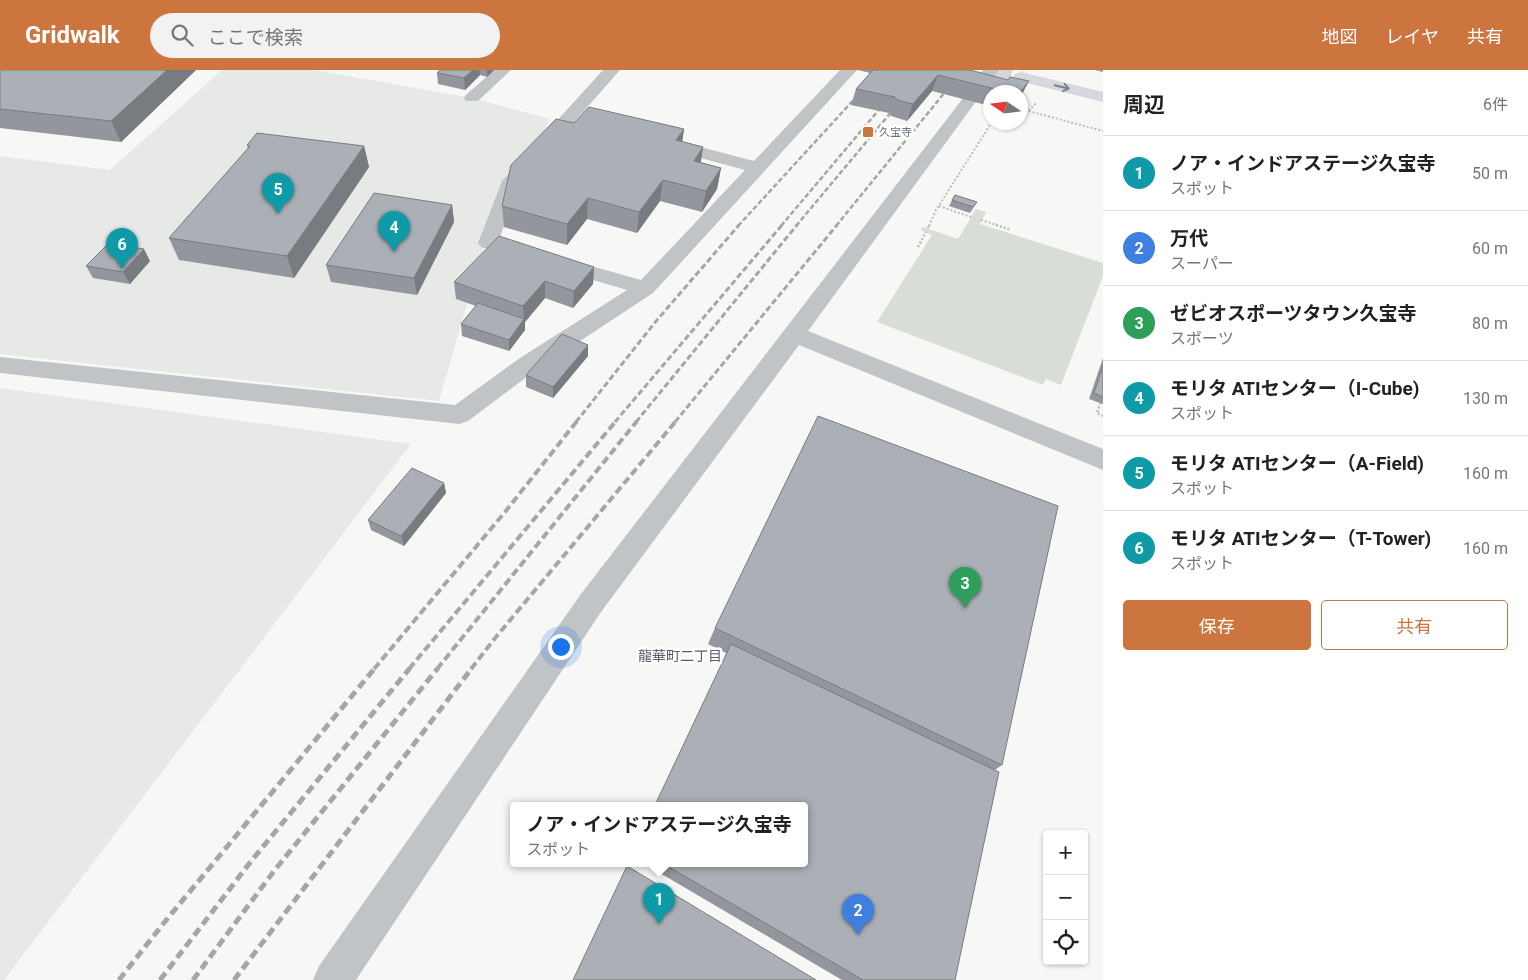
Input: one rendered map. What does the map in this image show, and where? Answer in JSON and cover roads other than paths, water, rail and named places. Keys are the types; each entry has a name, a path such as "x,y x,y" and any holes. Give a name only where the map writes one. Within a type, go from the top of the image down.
{"main road":[{"path":"1021,77 1103,97"}],"street":[{"path":"472,98 503,70"},
{"path":"612,70 571,118 508,185 488,243 645,288"},
{"path":"0,365 459,415 528,364 645,288 756,167 849,70"},
{"path":"332,980 591,603 963,110 991,70"},
{"path":"571,118 589,123"},
{"path":"654,140 756,167"},
{"path":"794,334 1103,460"}],"tunnel":[{"path":"994,70 1021,77"}],"railway":[{"path":"738,226 881,70"},
{"path":"836,226 963,70"},
{"path":"781,226 888,99"},
{"path":"796,226 898,104"},
{"path":"576,422 657,320 739,225"},
{"path":"615,422 782,225"},
{"path":"636,422 797,225"},
{"path":"675,422 837,225"},
{"path":"374,669 505,512 577,421"},
{"path":"409,669 616,421"},
{"path":"437,669 637,421"},
{"path":"471,669 676,421"},
{"path":"119,980 163,924 375,668"},
{"path":"160,980 252,860 410,668"},
{"path":"193,980 274,871 438,668"},
{"path":"234,980 472,668"}],"place":[{"name":"久宝寺","path":"868,132"},
{"name":"モリタ ATIセンター（A-Field)","path":"278,214"},
{"name":"モリタ ATIセンター（I-Cube)","path":"394,252"},
{"name":"モリタ ATIセンター（T-Tower)","path":"122,269"},
{"name":"ゼビオスポーツタウン久宝寺","path":"965,608"},
{"name":"ノア・インドアステージ久宝寺","path":"659,924"},
{"name":"万代","path":"858,935"}],"district":[{"name":"龍華町二丁目","path":"680,656"}]}
